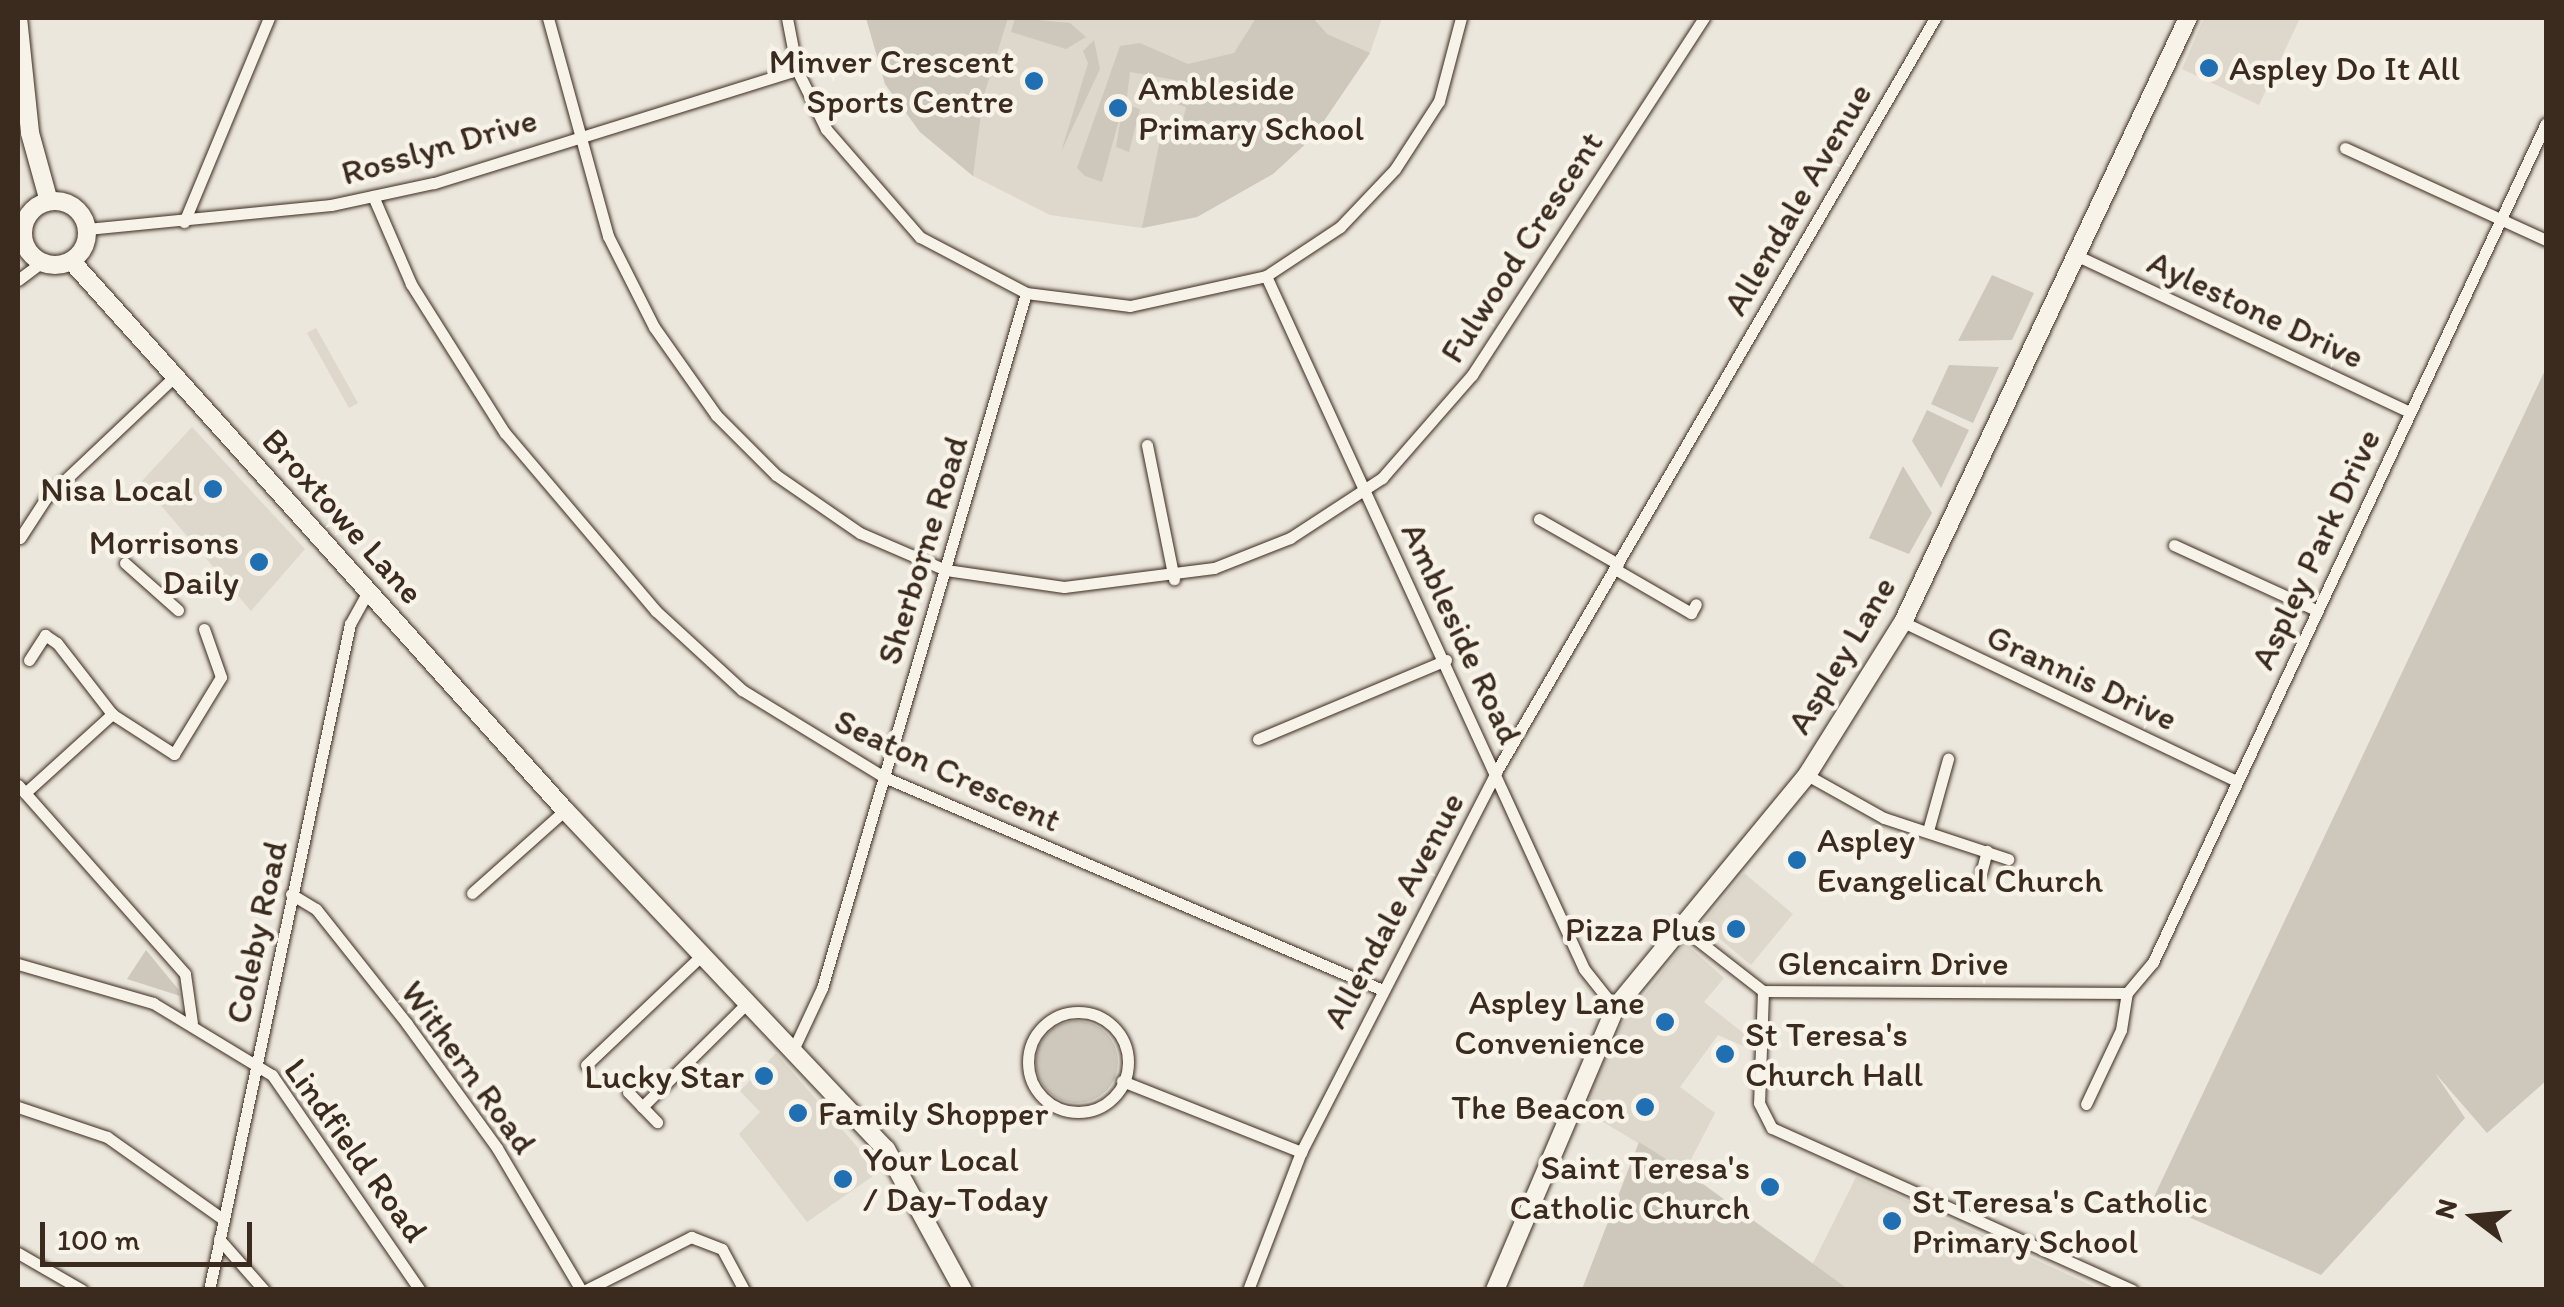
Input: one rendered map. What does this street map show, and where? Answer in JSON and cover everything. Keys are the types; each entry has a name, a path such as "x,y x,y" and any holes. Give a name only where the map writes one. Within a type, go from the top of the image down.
{"main road":[{"path":"18,18 30,133 48,198 86,229 74,264 45,260 20,216 48,198"},
{"name":"Aspley Lane","path":"1495,1290 1615,1008 1807,775 1903,622 2080,257 2188,18"},
{"name":"Broxtowe Lane","path":"74,264 564,810 892,1158 963,1290"}],"street":[{"path":"184,222 269,18"},
{"name":"Fulwood Crescent","path":"548,18 574,136 635,294 716,415 828,514 946,570 1064,587 1174,578 1263,551 1366,490 1472,374 1704,18"},
{"path":"786,18 797,70 826,130 882,202 920,236 1026,293 1166,304 1266,276 1340,227 1396,170 1439,101 1461,18"},
{"name":"Allendale Avenue","path":"1248,1290 1301,1152 1380,989 1496,772 1935,18"},
{"name":"Rosslyn Drive","path":"86,229 184,222 373,196 797,70"},
{"name":"Aspley Park Drive","path":"2126,992 2153,962 2546,123"},
{"path":"2345,148 2546,240"},
{"name":"Seaton Crescent","path":"373,196 462,371 578,524 742,690 884,777 1380,989"},
{"name":"Aylestone Drive","path":"2080,257 2409,412"},
{"path":"18,280 45,260"},
{"name":"Ambleside Road","path":"1266,276 1446,660 1584,969 1615,1008"},
{"name":"Sherborne Road","path":"794,1050 822,988 1026,293"},
{"path":"20,538 46,498 173,378"},
{"path":"1147,445 1174,578"},
{"path":"1540,520 1691,613 1696,604"},
{"path":"2174,545 2316,610"},
{"path":"125,563 178,610"},
{"name":"Coleby Road","path":"209,1290 350,624 368,591"},
{"name":"Grannis Drive","path":"1903,622 2237,781"},
{"path":"28,660 45,635 57,643 112,714 174,754 221,677 204,628"},
{"path":"1258,739 1446,660"},
{"path":"112,714 22,789 185,974 192,1023"},
{"path":"1930,828 1948,759"},
{"path":"1807,775 1884,818 1930,828 2008,859"},
{"path":"472,892 564,810"},
{"path":"1980,873 1987,852"},
{"name":"Withern Road","path":"291,894 316,909 418,1039 584,1290"},
{"name":"Glencairn Drive","path":"1682,928 1763,991 2126,992"},
{"path":"586,1065 702,956"},
{"name":"Lindfield Road","path":"18,964 114,988 192,1023 257,1063 315,1131 420,1290"},
{"path":"1763,991 1759,1103 1772,1128 2132,1290"},
{"path":"2086,1104 2122,1030 2126,992"},
{"path":"642,1107 747,1003"},
{"path":"1070,1010 1114,1024 1130,1054 1122,1080 1114,1101 1086,1114 1040,1097 1026,1063 1042,1024 1070,1010"},
{"path":"1122,1080 1301,1152"},
{"path":"628,1092 657,1122"},
{"path":"18,1107 107,1137 223,1219"},
{"path":"584,1290 691,1237 722,1249 744,1290"},
{"path":"219,1239 264,1290"},
{"path":"18,1253 82,1290"}],"shaded area":[{"name":"Ambleside Primary School","path":"866,18 1382,18 1370,53 1313,137 1273,174 1197,217 1142,228 1050,215 973,176 920,132 885,84"},
{"path":"866,18 1008,18 983,98 973,176 920,132 885,84"},
{"path":"1015,18 1070,23 1086,37 1066,49 1011,32"},
{"path":"1256,18 1313,18 1327,34 1370,53 1313,137 1273,174 1197,217 1142,228 1163,125 1181,129 1186,107 1176,104 1187,82 1130,72 1126,105 1140,109 1129,152 1116,147 1123,105 1102,182 1085,176 1077,168 1120,46 1140,43 1188,64 1234,53"},
{"path":"2204,18 2300,18 2259,105 2182,69"},
{"path":"1094,40 1100,69 1061,152 1088,63 1083,51"},
{"path":"1992,275 2034,293 2012,340 1958,341"},
{"path":"316,328 358,403 349,408 307,333"},
{"path":"1949,365 1999,367 1973,423 1931,404"},
{"path":"2546,368 2546,1081 2487,1133 2435,1073 2465,1118 2321,1275 2152,1201"},
{"path":"1927,410 1969,430 1941,488 1912,441"},
{"path":"192,427 305,549 251,611 141,482"},
{"path":"1903,466 1932,513 1909,554 1869,538"},
{"path":"1744,873 1793,914 1751,965 1702,924"},
{"path":"1685,943 1724,978 1704,1002 1751,1039 1748,1048 1718,1035 1680,1087 1715,1113 1685,1171 1583,1110 1617,1030"},
{"path":"146,950 178,989 180,996 127,979"},
{"path":"1077,1021 1093,1024 1106,1033 1115,1046 1115,1078 1106,1091 1093,1100 1077,1103 1061,1100 1048,1091 1039,1078 1036,1062 1039,1046 1048,1033 1061,1024"},
{"path":"776,1053 879,1172 807,1222 739,1134 760,1112 740,1091"},
{"path":"1639,1142 1685,1171 1848,1289 1582,1289"},
{"name":"St Teresa's Catholic Primary School","path":"1856,1177 2099,1289 1848,1289 1812,1265"}],"place":[{"name":"Aspley Do It All","path":"2209,68"},
{"name":"Minver Crescent Sports Centre","path":"1034,81"},
{"name":"Ambleside Primary School","path":"1118,108"},
{"name":"Nisa Local","path":"213,489"},
{"name":"Morrisons Daily","path":"259,562"},
{"name":"Aspley Evangelical Church","path":"1797,860"},
{"name":"Pizza Plus","path":"1736,929"},
{"name":"Aspley Lane Convenience","path":"1665,1022"},
{"name":"St Teresa's Church Hall","path":"1725,1054"},
{"name":"Lucky Star","path":"764,1076"},
{"name":"The Beacon","path":"1645,1107"},
{"name":"Family Shopper","path":"798,1113"},
{"name":"Your Local / Day-Today","path":"843,1179"},
{"name":"Saint Teresa's Catholic Church","path":"1770,1187"},
{"name":"St Teresa's Catholic Primary School","path":"1892,1221"}]}
